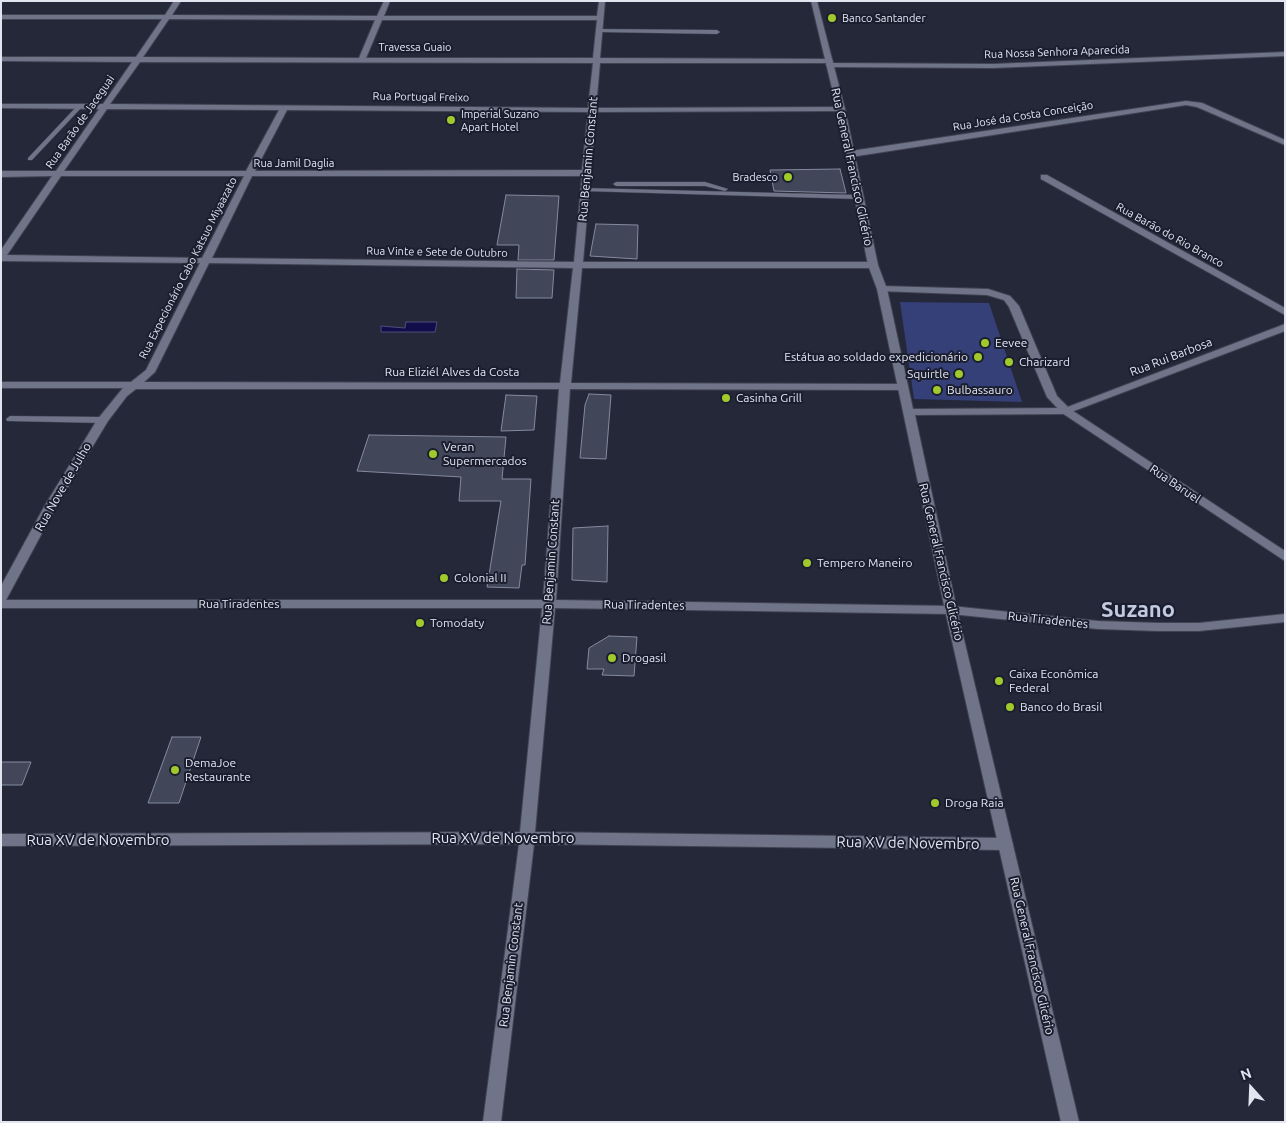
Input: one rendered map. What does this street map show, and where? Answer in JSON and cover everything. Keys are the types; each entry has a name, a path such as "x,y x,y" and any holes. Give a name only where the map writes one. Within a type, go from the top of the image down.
{"street":[{"name":"Rua Barão de Jaceguai","path":"1,257 178,1"},
{"path":"362,58 387,1"},
{"name":"Rua Benjamin Constant","path":"492,1122 527,838 565,387 602,1"},
{"name":"Rua General Francisco Glicério","path":"814,1 841,109 873,265 882,289 951,610 1070,1122"},
{"path":"1,17 599,18"},
{"name":"Rua Nossa Senhora Aparecida","path":"829,63 993,66 1285,54"},
{"name":"Travessa Guaio","path":"1,59 596,58 829,63"},
{"name":"Rua José da Costa Conceição","path":"851,154 1177,103 1199,105 1283,141"},
{"name":"Rua Portugal Freixo","path":"1,106 592,110 841,109"},
{"name":"Rua Expecionário Cabo Katsuo Miyaazato","path":"136,384 150,372 249,174 286,107"},
{"name":"Rua Jamil Daglia","path":"1,174 587,173"},
{"name":"Rua Barão do Rio Branco","path":"1044,177 1285,312"},
{"name":"Rua Vinte e Sete de Outubro","path":"1,257 578,265 873,265"},
{"name":"Rua Baruel","path":"882,289 988,292 1007,298 1014,306 1046,386 1052,397 1066,411 1285,558"},
{"name":"Rua Rui Barbosa","path":"1066,411 1285,327"},
{"name":"Rua Nove de Julho","path":"1,598 50,507 103,420 123,394 136,384"},
{"name":"Rua Eliziél Alves da Costa","path":"1,385 902,387"},
{"path":"907,412 1066,411"},
{"name":"Rua Tiradentes","path":"1,604 548,604 951,610 1098,625 1158,627 1199,627 1285,618"},
{"name":"Rua XV de Novembro","path":"1,840 527,838 1006,844"}],"lane":[{"path":"599,31 717,32"},
{"path":"30,160 79,107"},
{"path":"584,190 858,197"},
{"path":"10,419 103,420"}],"shaded area":[{"path":"900,302 989,303 1022,402 914,399"},
{"path":"406,322 437,322 435,332 381,332 381,326 405,328"}],"building":[{"name":"Bradesco","path":"840,169 846,193 774,191 770,170"},
{"path":"506,195 559,196 554,260 518,260 519,245 497,245"},
{"path":"596,224 638,225 637,259 590,256"},
{"path":"517,269 554,270 552,298 516,298"},
{"path":"589,394 611,395 606,459 580,458 585,405"},
{"path":"506,395 537,396 534,430 501,431"},
{"name":"Veran Supermercados","path":"369,435 506,437 502,479 531,479 525,565 522,565 519,588 487,587 501,501 459,501 461,477 357,471"},
{"path":"608,526 607,582 572,580 573,528"},
{"name":"Drogasil","path":"609,636 637,637 634,676 602,675 604,669 587,669 589,648"},
{"name":"DemaJoe Restaurante","path":"172,737 201,737 179,803 148,803"},
{"path":"1,762 31,762 22,785 1,785"}],"place":[{"name":"Banco Santander","path":"832,18"},
{"name":"Imperial Suzano Apart Hotel","path":"451,120"},
{"name":"Bradesco","path":"788,177"},
{"name":"Eevee","path":"985,343"},
{"name":"Estátua ao soldado expedicionário","path":"978,357"},
{"name":"Charizard","path":"1009,362"},
{"name":"Squirtle","path":"959,374"},
{"name":"Bulbassauro","path":"937,390"},
{"name":"Casinha Grill","path":"726,398"},
{"name":"Veran Supermercados","path":"433,454"},
{"name":"Tempero Maneiro","path":"807,563"},
{"name":"Colonial II","path":"444,578"},
{"name":"Tomodaty","path":"420,623"},
{"name":"Drogasil","path":"612,658"},
{"name":"Caixa Econômica Federal","path":"999,681"},
{"name":"Banco do Brasil","path":"1010,707"},
{"name":"DemaJoe Restaurante","path":"175,770"},
{"name":"Droga Raia","path":"935,803"}],"district":[{"name":"Suzano","path":"1138,610"}]}
